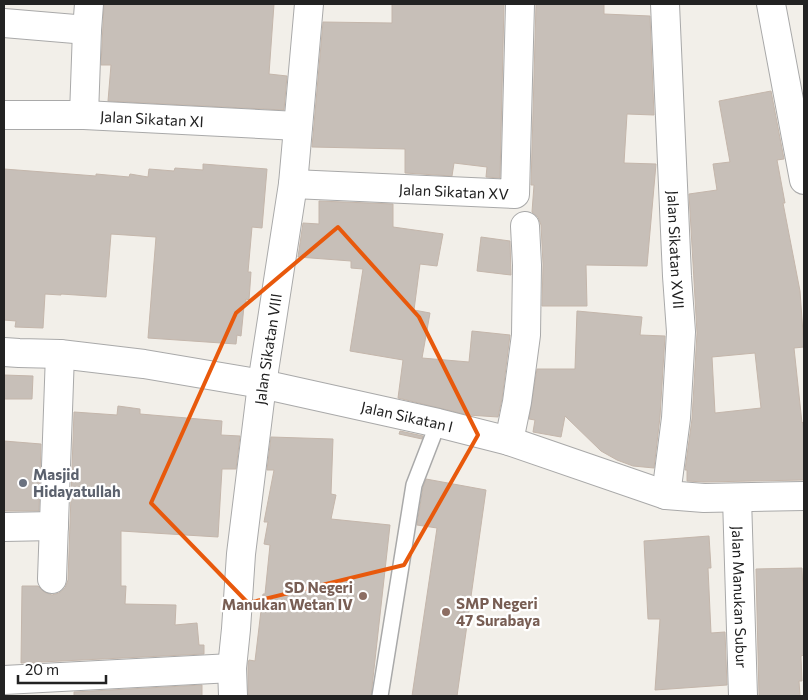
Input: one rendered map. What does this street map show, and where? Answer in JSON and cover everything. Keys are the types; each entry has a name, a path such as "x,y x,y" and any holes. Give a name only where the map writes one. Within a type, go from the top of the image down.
{"street":[{"path":"84,115 89,4"},
{"name":"Jalan Sikatan VIII","path":"232,696 232,668 241,554 262,384 293,184 309,4"},
{"name":"Jalan Sikatan XV","path":"293,184 515,194 520,4"},
{"name":"Jalan Sikatan XVII","path":"665,4 681,332 676,418 666,495"},
{"path":"772,4 804,180"},
{"path":"4,23 87,30"},
{"name":"Jalan Sikatan XI","path":"4,115 84,115 298,126"},
{"path":"509,441 517,402 526,336 527,265 525,226"},
{"name":"Jalan Sikatan I","path":"4,352 60,354 144,364 262,384 438,423 509,441 666,495 704,498 804,496"},
{"path":"52,579 60,354"},
{"name":"Jalan Manukan Subur","path":"737,498 743,696"},
{"path":"4,527 54,526"},
{"path":"4,680 232,668"}],"lane":[{"path":"380,696 414,485 438,423"}],"highlighted area":[{"path":"338,227 419,317 478,435 404,565 248,603 151,503 236,313"}],"building":[{"path":"104,4 274,4 269,74 287,76 284,110 108,101 111,65 101,65"},
{"path":"392,4 504,4 500,178 486,177 487,167 454,163 452,176 405,173 405,149 312,147 323,22 392,23"},
{"path":"536,4 604,4 604,14 650,16 654,115 627,114 624,163 656,164 647,266 586,265 587,306 542,306 543,264 541,225 538,217 532,212 534,185 531,185"},
{"path":"771,91 784,159 777,160 785,203 783,203 800,291 804,347 794,348 804,435 804,480 687,481 687,470 685,470 692,419 697,333 689,194 717,190 713,164 730,162 719,101","holes":["755,353 761,408 715,413 712,357"]},
{"path":"203,164 267,169 262,228 252,227 248,272 251,272 249,300 246,299 241,336 237,335 236,344 148,338 156,237 111,234 106,297 45,294 43,328 15,327 16,321 4,320 4,169 96,176 96,174 129,177 130,174 148,177 149,169 174,171 175,168 203,170"},
{"path":"319,201 393,204 393,227 443,234 437,266 420,264 414,310 430,313 422,358 469,362 472,331 510,335 498,417 468,415 398,398 403,360 350,351 363,269 351,268 351,261 298,257 303,223 319,224"},
{"path":"481,237 510,241 511,275 477,271"},
{"path":"577,311 642,317 640,335 665,336 660,417 654,468 633,466 601,451 565,416 561,437 533,432 535,420 529,419 537,369 575,369"},
{"path":"4,375 33,376 32,399 4,399"},
{"path":"118,406 140,409 140,414 222,421 221,435 240,436 236,469 222,469 218,537 121,531 121,586 126,586 125,604 176,605 175,625 197,623 199,645 204,645 204,654 21,663 22,586 38,586 44,592 52,595 59,593 65,588 68,580 74,412 117,415"},
{"path":"400,431 423,436 422,439 399,434"},
{"path":"271,437 333,439 331,494 336,495 331,519 390,525 371,696 248,696 248,663 249,660 255,661 270,545 264,544 268,522 264,522 274,470 267,470"},
{"name":"Masjid Hidayatullah","path":"4,441 41,444 39,511 4,511"},
{"name":"SMP Negeri 47 Surabaya","path":"426,479 486,490 457,696 412,696 437,528 417,525"},
{"path":"709,536 711,568 708,568 711,633 725,632 727,685 655,690 660,619 648,619 644,541"},
{"path":"802,568 804,655 801,656 802,681 799,681 800,696 759,696 756,569"},
{"path":"202,685 202,696 74,696 74,692"}],"place":[{"name":"Masjid Hidayatullah","path":"23,483"},
{"name":"SD Negeri Manukan Wetan IV","path":"363,596"},
{"name":"SMP Negeri 47 Surabaya","path":"446,612"}]}
